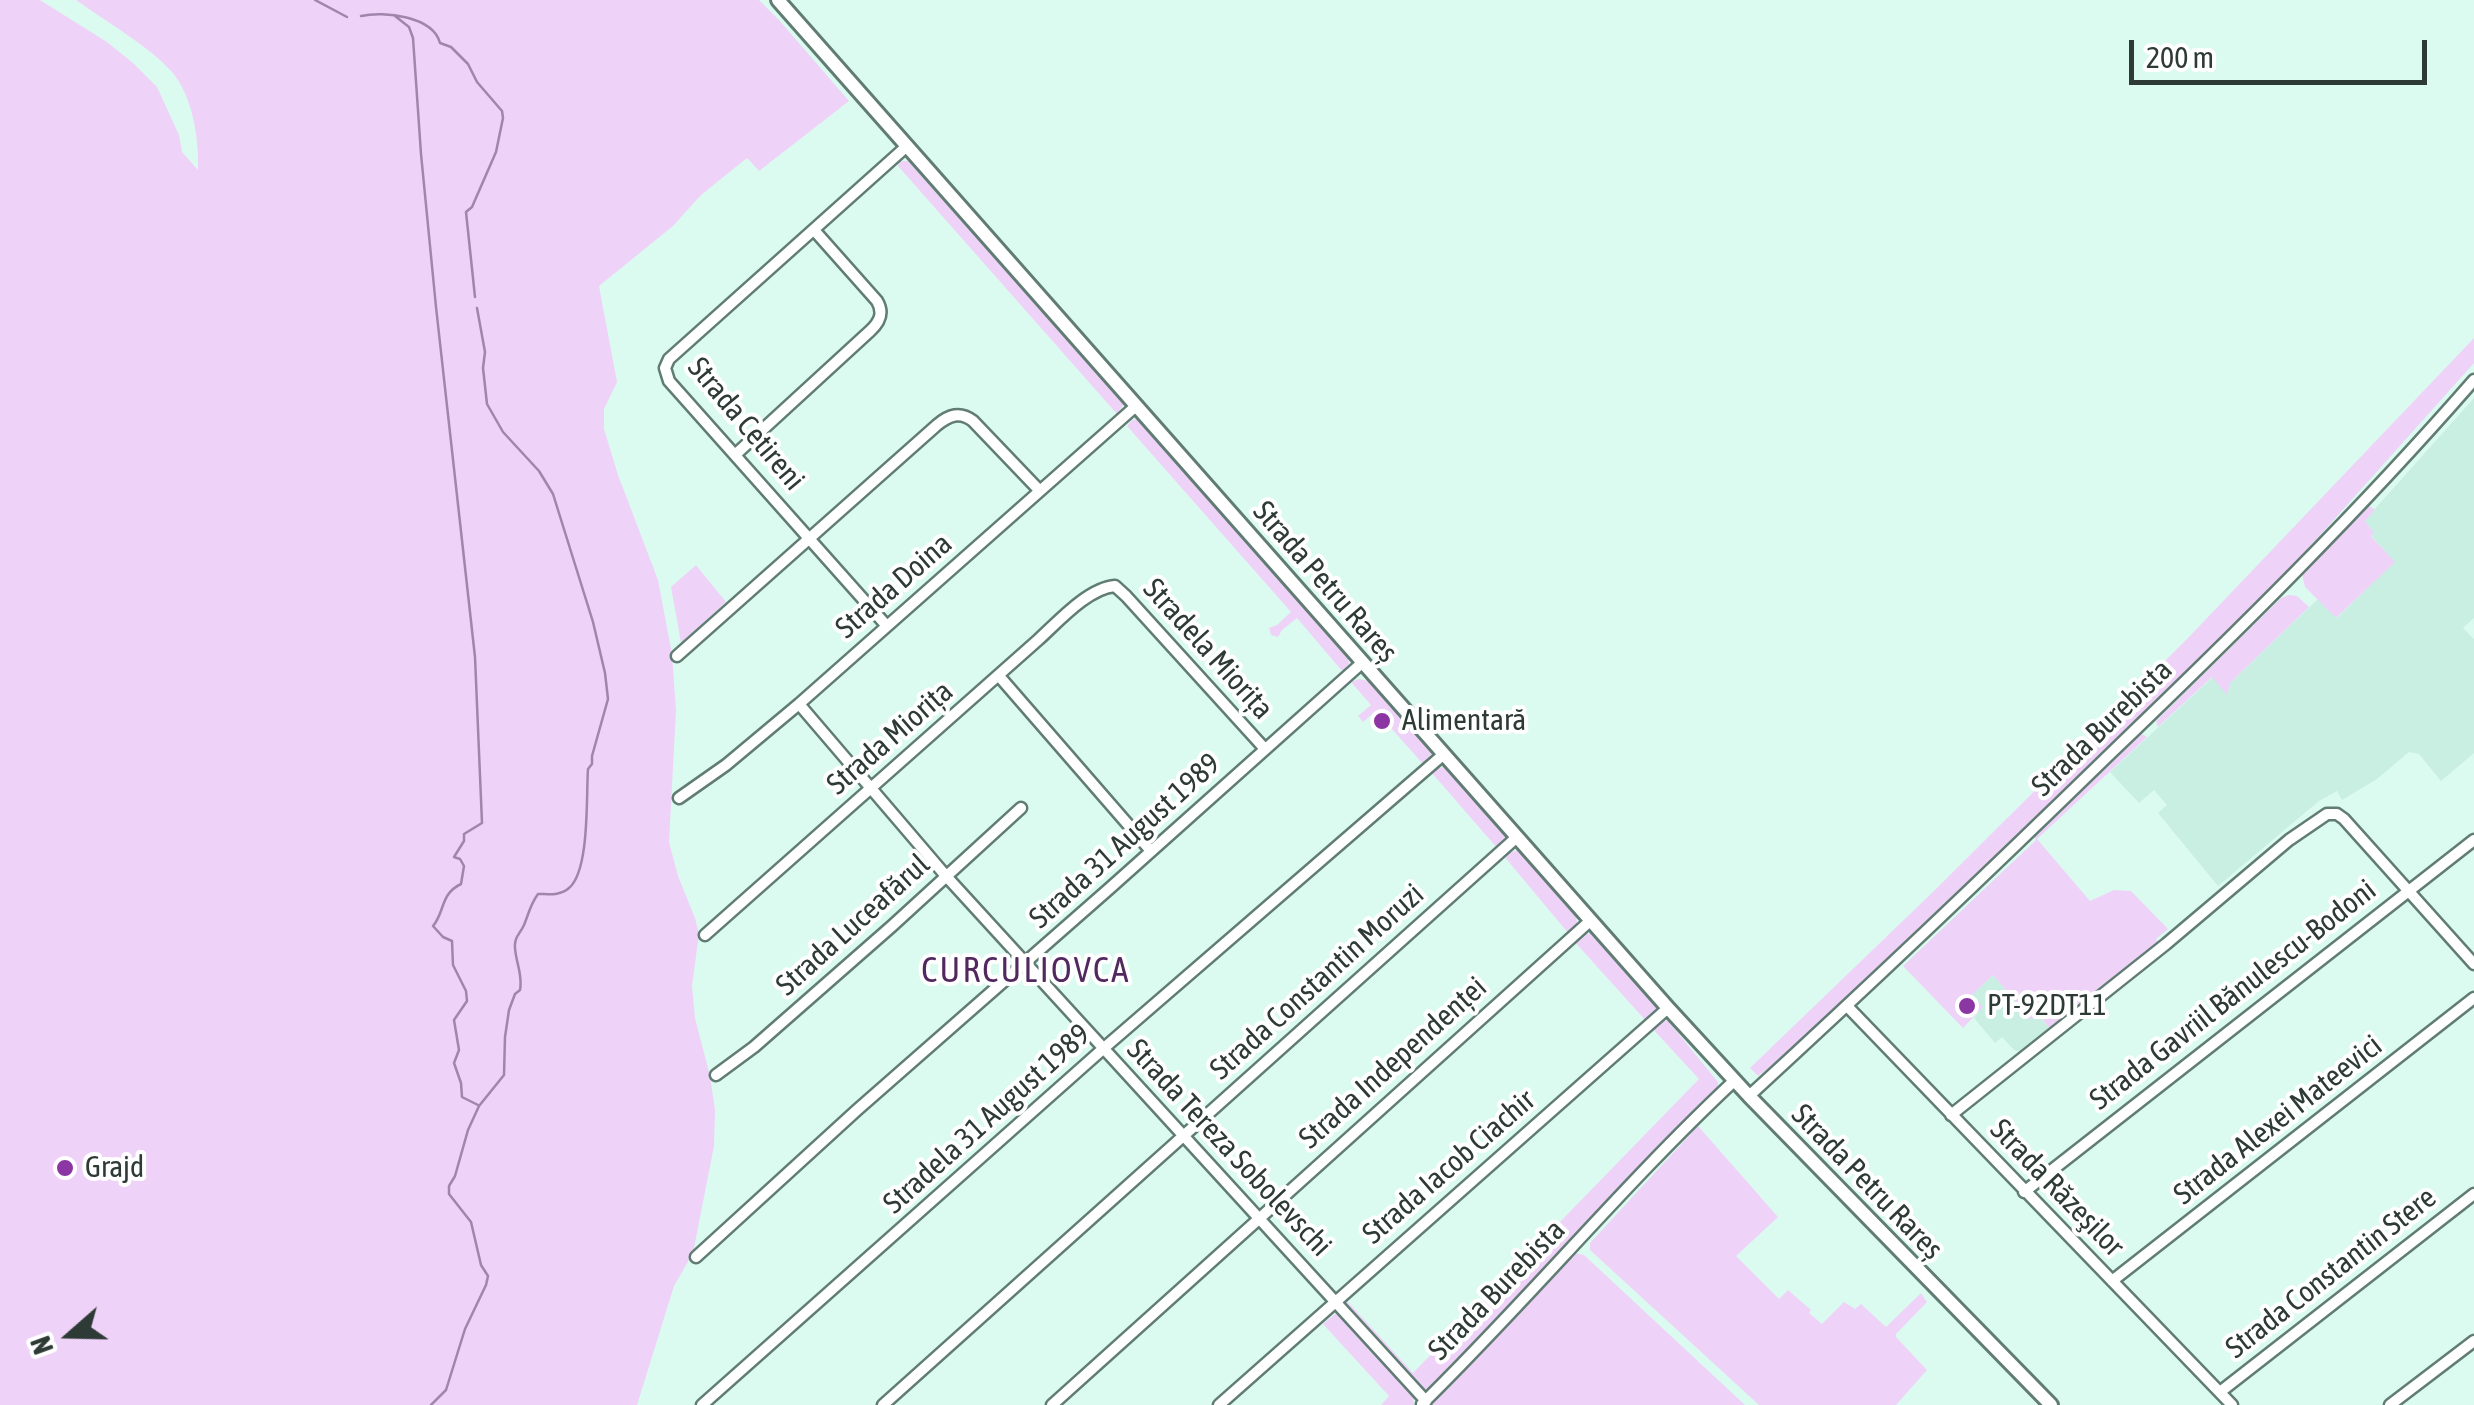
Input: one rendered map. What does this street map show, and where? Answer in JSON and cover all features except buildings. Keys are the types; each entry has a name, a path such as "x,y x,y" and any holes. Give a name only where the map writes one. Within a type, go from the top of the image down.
{"main road":[{"name":"Strada Petru Rareș","path":"778,0 1734,1081 2051,1405"}],"street":[{"name":"Strada Cetireni","path":"886,625 669,380 665,366 907,146"},
{"path":"736,454 880,318 876,301 814,230"},
{"name":"Strada Burebista","path":"1749,1096 2181,687 2312,557 2474,380"},
{"name":"Strada Doina","path":"678,798 726,765 798,704 1136,406"},
{"path":"677,656 937,425 952,416 964,415 974,421 1039,490"},
{"name":"Strada Miorița","path":"705,935 1082,602 1097,590 1111,586"},
{"name":"Stradela Miorița","path":"1111,586 1126,596 1265,749"},
{"name":"Strada 31 August 1989","path":"696,1257 1363,662"},
{"path":"999,676 1151,851"},
{"name":"Strada Tereza Sobolevschi","path":"798,704 946,876 1424,1403"},
{"name":"Stradela 31 August 1989","path":"702,1405 1104,1048 1444,754"},
{"name":"Strada Luceafărul","path":"716,1075 754,1047 1021,808"},
{"path":"1952,1115 2289,840 2329,814 2344,818 2474,964"},
{"name":"Strada Constantin Moruzi","path":"883,1405 1517,837"},
{"name":"Strada Gavriil Bănulescu-Bodoni","path":"2024,1192 2474,840"},
{"name":"Strada Independenței","path":"1052,1405 1590,921"},
{"name":"Strada Alexei Mateevici","path":"2112,1281 2474,998"},
{"name":"Strada Răzeşilor","path":"1847,1006 2232,1405"},
{"name":"Strada Iacob Ciachir","path":"1219,1405 1668,1008"},
{"name":"Strada Burebista","path":"1424,1403 1734,1081"},
{"name":"Strada Constantin Stere","path":"2220,1392 2474,1194"},
{"path":"2390,1405 2474,1342"}],"shaded area":[{"path":"0,0 40,0 133,63 157,87 179,135 182,152 198,170 193,119 172,72 139,43 76,0 759,0 849,101 759,171 747,158 701,195 673,226 599,286 617,382 604,409 604,429 658,580 672,654 676,711 669,842 699,934 692,986 715,1110 714,1146 693,1253 674,1286 637,1405 0,1405"},
{"path":"908,161 1124,404 1117,414 898,166 899,162"},
{"path":"2474,338 2474,363 2271,590 1796,1048 1758,1076 1750,1068 2187,639"},
{"path":"2474,398 2474,618 2463,628 2474,639 2474,753 2441,781 2419,754 2409,752 2377,779 2342,800 2337,791 2319,801 2218,886 2158,813 2167,805 2154,790 2139,803 2110,772 2213,677 2227,694 2230,683 2318,599 2337,618 2394,562 2364,521"},
{"path":"1137,419 1348,657 1349,664 1342,671 1297,618 1278,637 1271,635 1269,628 1291,612 1127,426"},
{"path":"2368,505 2375,510 2365,521 2374,533 2371,536 2395,562 2336,618 2305,587 2302,575"},
{"path":"696,565 726,602 681,643 671,587"},
{"path":"2297,596 2309,607 2230,683 2227,695 2212,677 2158,727 2156,721 2281,598"},
{"path":"1369,681 1432,753 1423,764 1376,711 1363,722 1358,716 1371,705 1351,682"},
{"path":"2142,734 2147,737 2037,839 2090,901 2114,890 2131,891 2168,929 2156,939 2159,943 2050,1029 2038,1014 2031,1020 1993,975 1972,995 1983,1007 1963,1028 1903,966"},
{"path":"1444,767 1505,835 1505,844 1498,849 1431,772"},
{"path":"1509,849 1518,850 1576,917 1578,928 1569,934 1503,855"},
{"path":"1582,932 1590,933 1655,1006 1657,1010 1647,1022 1573,940"},
{"path":"1993,975 2031,1019 2037,1014 2050,1029 2021,1052 2002,1037 1995,1043 1974,1018 1982,1007 1972,995"},
{"path":"1660,1020 1668,1021 1718,1082 1718,1087 1429,1391 1422,1391 1343,1304 1347,1301 1413,1373 1699,1079 1651,1027"},
{"path":"1698,1126 1778,1217 1736,1256 1779,1299 1788,1290 1822,1324 1844,1302 1855,1309 1861,1304 1886,1327 1921,1293 1927,1302 1896,1337 1927,1370 1896,1405 1759,1405 1590,1250 1590,1243"},
{"path":"1575,1253 1584,1255 1745,1405 1428,1405"},
{"path":"1336,1313 1413,1393 1414,1405 1381,1405 1389,1396 1323,1324"}],"waterway":[{"path":"315,0 347,17"},
{"path":"361,16 394,15 428,27 440,43 451,47 468,64 477,82 502,111 496,152 472,207 466,212 475,297"},
{"path":"395,16 409,27 413,38 436,307 475,657 482,823 464,834 454,857 464,866 461,884 449,893 433,926 452,941 453,965 466,991 467,1001 454,1020 459,1050 454,1063 462,1097 478,1105"},
{"path":"431,1405 446,1390 465,1329 488,1276 481,1265 471,1222 449,1194 449,1186 479,1106 504,1075 509,1010 521,985 516,938 538,894 566,891 581,866 588,769 608,699 593,622 553,494 539,471 503,432 487,404 485,352 477,308"}],"place":[{"name":"Alimentară","path":"1382,721"},
{"name":"PT-92DT11","path":"1967,1006"},
{"name":"Grajd","path":"65,1168"}],"district":[{"name":"CURCULIOVCA","path":"1026,971"}]}
